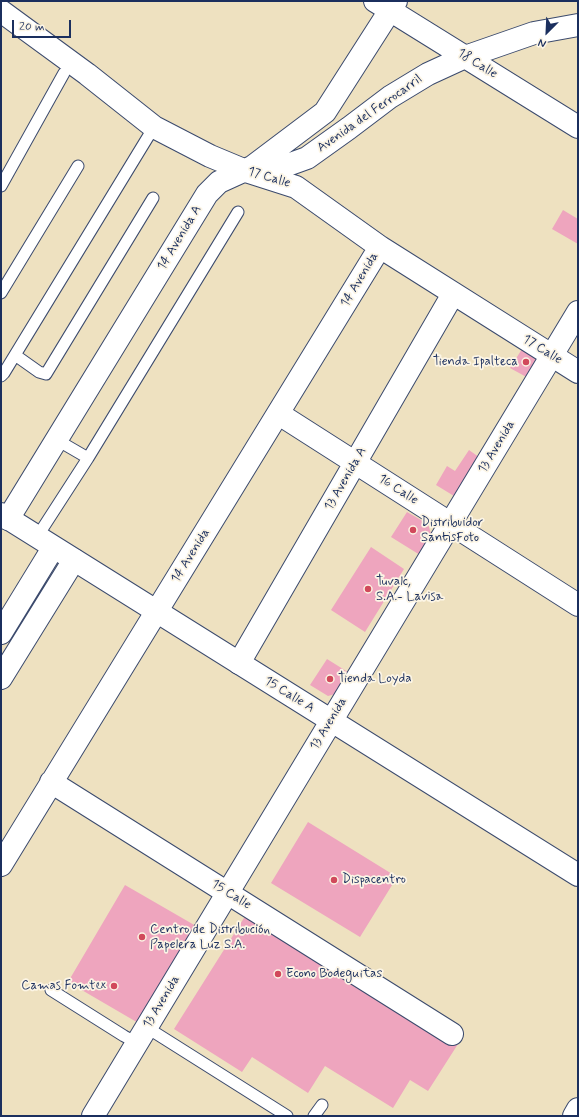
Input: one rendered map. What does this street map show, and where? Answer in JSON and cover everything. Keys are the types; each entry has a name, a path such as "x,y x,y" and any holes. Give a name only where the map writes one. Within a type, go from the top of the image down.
{"street":[{"name":"18 Calle","path":"387,4 465,57 578,128"},
{"name":"14 Avenida A","path":"5,516 57,440 207,194 219,182 249,169 325,112 387,4"},
{"name":"17 Calle","path":"1,11 87,74 154,127 210,156 296,186 380,247 578,372"},
{"name":"Avenida del Ferrocarril","path":"249,169 282,167 306,158 390,97 428,74 465,57 534,34 578,25"},
{"name":"14 Avenida","path":"1,865 279,414 380,247"},
{"name":"13 Avenida A","path":"239,663 453,294"},
{"name":"13 Avenida","path":"93,1116 578,312"},
{"name":"16 Calle","path":"279,414 578,606"},
{"name":"15 Calle A","path":"5,516 45,543 578,875"},
{"path":"1,633 45,543"},
{"path":"1,678 74,560"},
{"name":"15 Calle","path":"51,782 452,1034"}],"lane":[{"path":"1,186 64,73"},
{"path":"1,376 154,127"},
{"path":"1,293 78,166"},
{"path":"15,355 39,372 46,374 153,198"},
{"path":"45,543 88,458 238,212"},
{"path":"57,440 88,458"},
{"path":"52,990 124,1036 142,1035 287,1116"},
{"path":"314,1116 322,1105"}],"building":[{"path":"563,210 578,219 578,244 552,229"},
{"name":"Tienda Ipalteca","path":"522,349 537,358 538,365 530,379 510,368"},
{"path":"469,450 483,460 454,496 436,485 447,466 455,471"},
{"name":"Distribuidor SantisFoto","path":"407,512 428,524 432,537 420,555 391,537"},
{"name":"Tuvalc, S.A.- Lavisa","path":"371,547 404,569 365,632 331,610"},
{"name":"Tienda Loyda","path":"327,659 351,674 339,693 328,696 310,685"},
{"name":"Dispacentro","path":"308,822 397,877 360,937 271,883"},
{"name":"Centro de Distribución Papelera Luz S.A.","path":"125,885 196,926 140,1024 68,982"},
{"name":"Econo Bodeguitas","path":"244,918 262,920 458,1044 428,1091 410,1080 393,1108 325,1066 308,1093 252,1057 242,1072 174,1029"}],"place":[{"name":"Tienda Ipalteca","path":"526,362"},
{"name":"Distribuidor SantisFoto","path":"413,530"},
{"name":"Tuvalc, S.A.- Lavisa","path":"368,589"},
{"name":"Tienda Loyda","path":"330,679"},
{"name":"Dispacentro","path":"334,880"},
{"name":"Centro de Distribución Papelera Luz S.A.","path":"142,937"},
{"name":"Econo Bodeguitas","path":"278,974"},
{"name":"Camas Fomtex","path":"114,986"}]}
